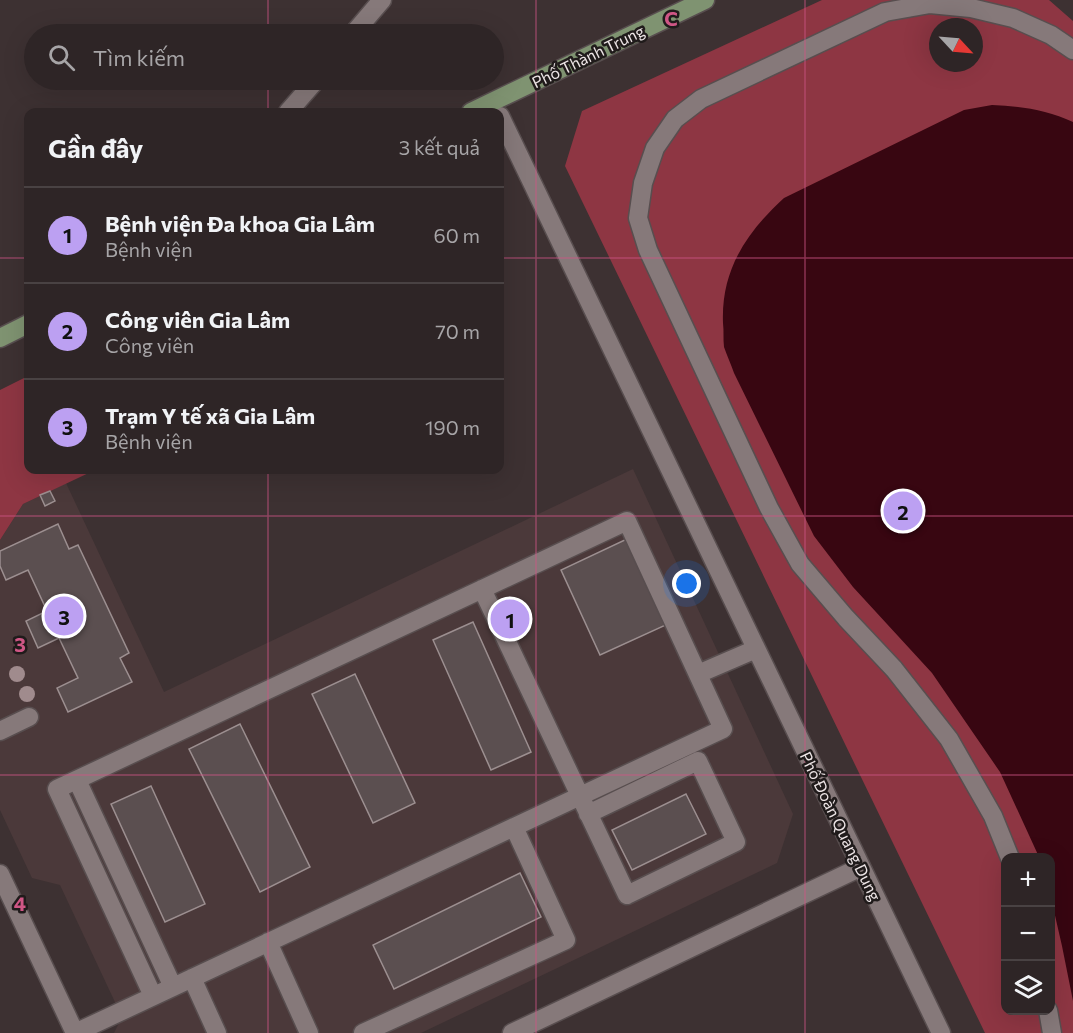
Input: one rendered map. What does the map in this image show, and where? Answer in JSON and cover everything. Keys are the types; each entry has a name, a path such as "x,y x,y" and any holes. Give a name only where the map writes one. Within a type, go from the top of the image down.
{"main road":[{"name":"Phố Thành Trung","path":"501,108 705,0"},
{"path":"0,338 24,326"}],"street":[{"path":"362,24 382,0"},
{"path":"1008,853 993,816 950,739 894,669 800,564 769,508 668,293 648,250 638,218 643,183 654,148 675,119 701,99 885,12 930,4 971,8 1013,18 1051,35 1073,50"},
{"path":"292,108 307,90"},
{"name":"Phố Đoàn Quang Dung","path":"504,125 941,1033"},
{"path":"0,874 75,1033 723,729 627,521 57,789 153,996"},
{"path":"482,589 588,814 627,895 736,842 698,761 588,814"},
{"path":"698,674 756,649"},
{"path":"0,731 29,717"},
{"path":"77,780 173,987"},
{"path":"363,1033 566,940 514,827"},
{"path":"512,1033 861,867"},
{"path":"268,942 306,1032"},
{"path":"192,978 217,1033"},
{"path":"1049,1015 1052,1033"}],"shaded area":[{"path":"822,0 1049,0 1073,21 1073,1033 985,1033 565,166 582,111"},
{"path":"992,105 1013,106 1053,114 1073,122 1073,1001 1055,915 1055,853 1037,853 1000,772 932,673 853,587 814,536 734,373 724,344 723,304 731,269 747,239 770,211 784,198 964,110"},
{"path":"24,378 24,474 87,474 23,504 0,540 0,390"},
{"path":"633,469 793,814 777,863 421,1033 114,1033 122,1017 60,885 32,878 0,810 0,540 23,504 66,483 164,692"}],"building":[{"path":"50,491 55,501 45,506 40,495"},
{"path":"58,524 69,549 78,545 129,653 120,658 132,682 68,712 57,688 78,678 59,638 38,648 26,621 47,611 28,570 6,580 0,566 0,551"},
{"path":"629,538 668,624 600,655 561,570"},
{"path":"473,622 531,752 491,770 433,640"},
{"path":"355,674 415,803 373,823 312,694"},
{"path":"240,724 310,867 260,892 189,749"},
{"path":"151,786 205,904 165,922 111,804"},
{"path":"686,794 706,834 632,870 612,830"},
{"path":"520,873 541,917 394,989 373,945"}],"place":[{"name":"Công viên Gia Lâm","path":"903,511"},
{"name":"Trạm Y tế xã Gia Lâm","path":"64,616"},
{"name":"Bệnh viện Đa khoa Gia Lâm","path":"510,619"}]}
